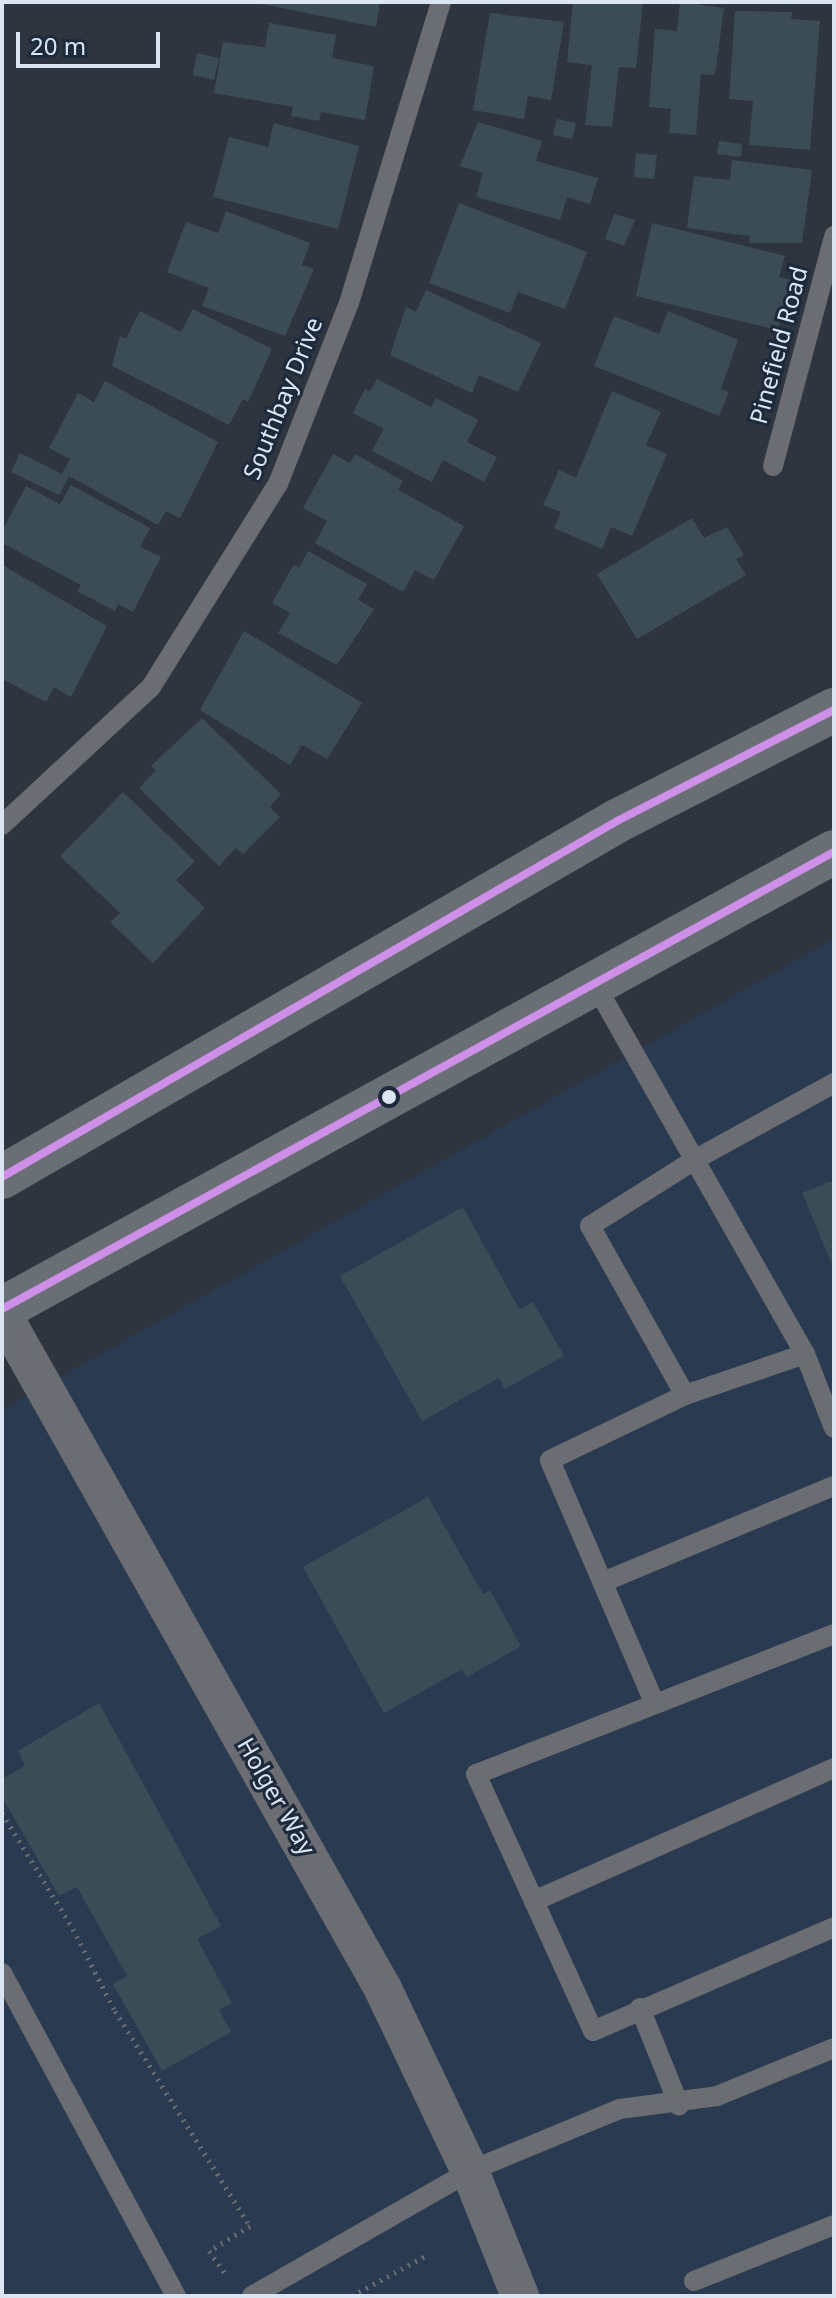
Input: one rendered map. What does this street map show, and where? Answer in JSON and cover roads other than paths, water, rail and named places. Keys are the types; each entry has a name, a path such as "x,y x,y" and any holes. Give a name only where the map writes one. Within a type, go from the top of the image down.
{"main road":[{"path":"2,1177 617,821 834,710"},
{"path":"2,1311 593,980 834,852"}],"street":[{"name":"Holger Way","path":"2,1311 341,1911 470,2171 520,2296"}],"lane":[{"name":"Southbay Drive","path":"2,825 151,687 278,484 349,303 441,2"},
{"name":"Pinefield Road","path":"773,466 834,236"},
{"path":"593,980 805,1354 834,1428"},
{"path":"685,1395 590,1226 696,1159 834,1083"},
{"path":"654,1702 550,1460 685,1395 805,1354"},
{"path":"603,1582 834,1486"},
{"path":"834,1634 476,1774 593,2031 640,2008 834,1927"},
{"path":"534,1901 834,1768"},
{"path":"2,1973 176,2296"},
{"path":"640,2008 679,2105"},
{"path":"252,2296 470,2171 620,2109 679,2105 717,2096 834,2048"},
{"path":"694,2281 834,2225"}]}
